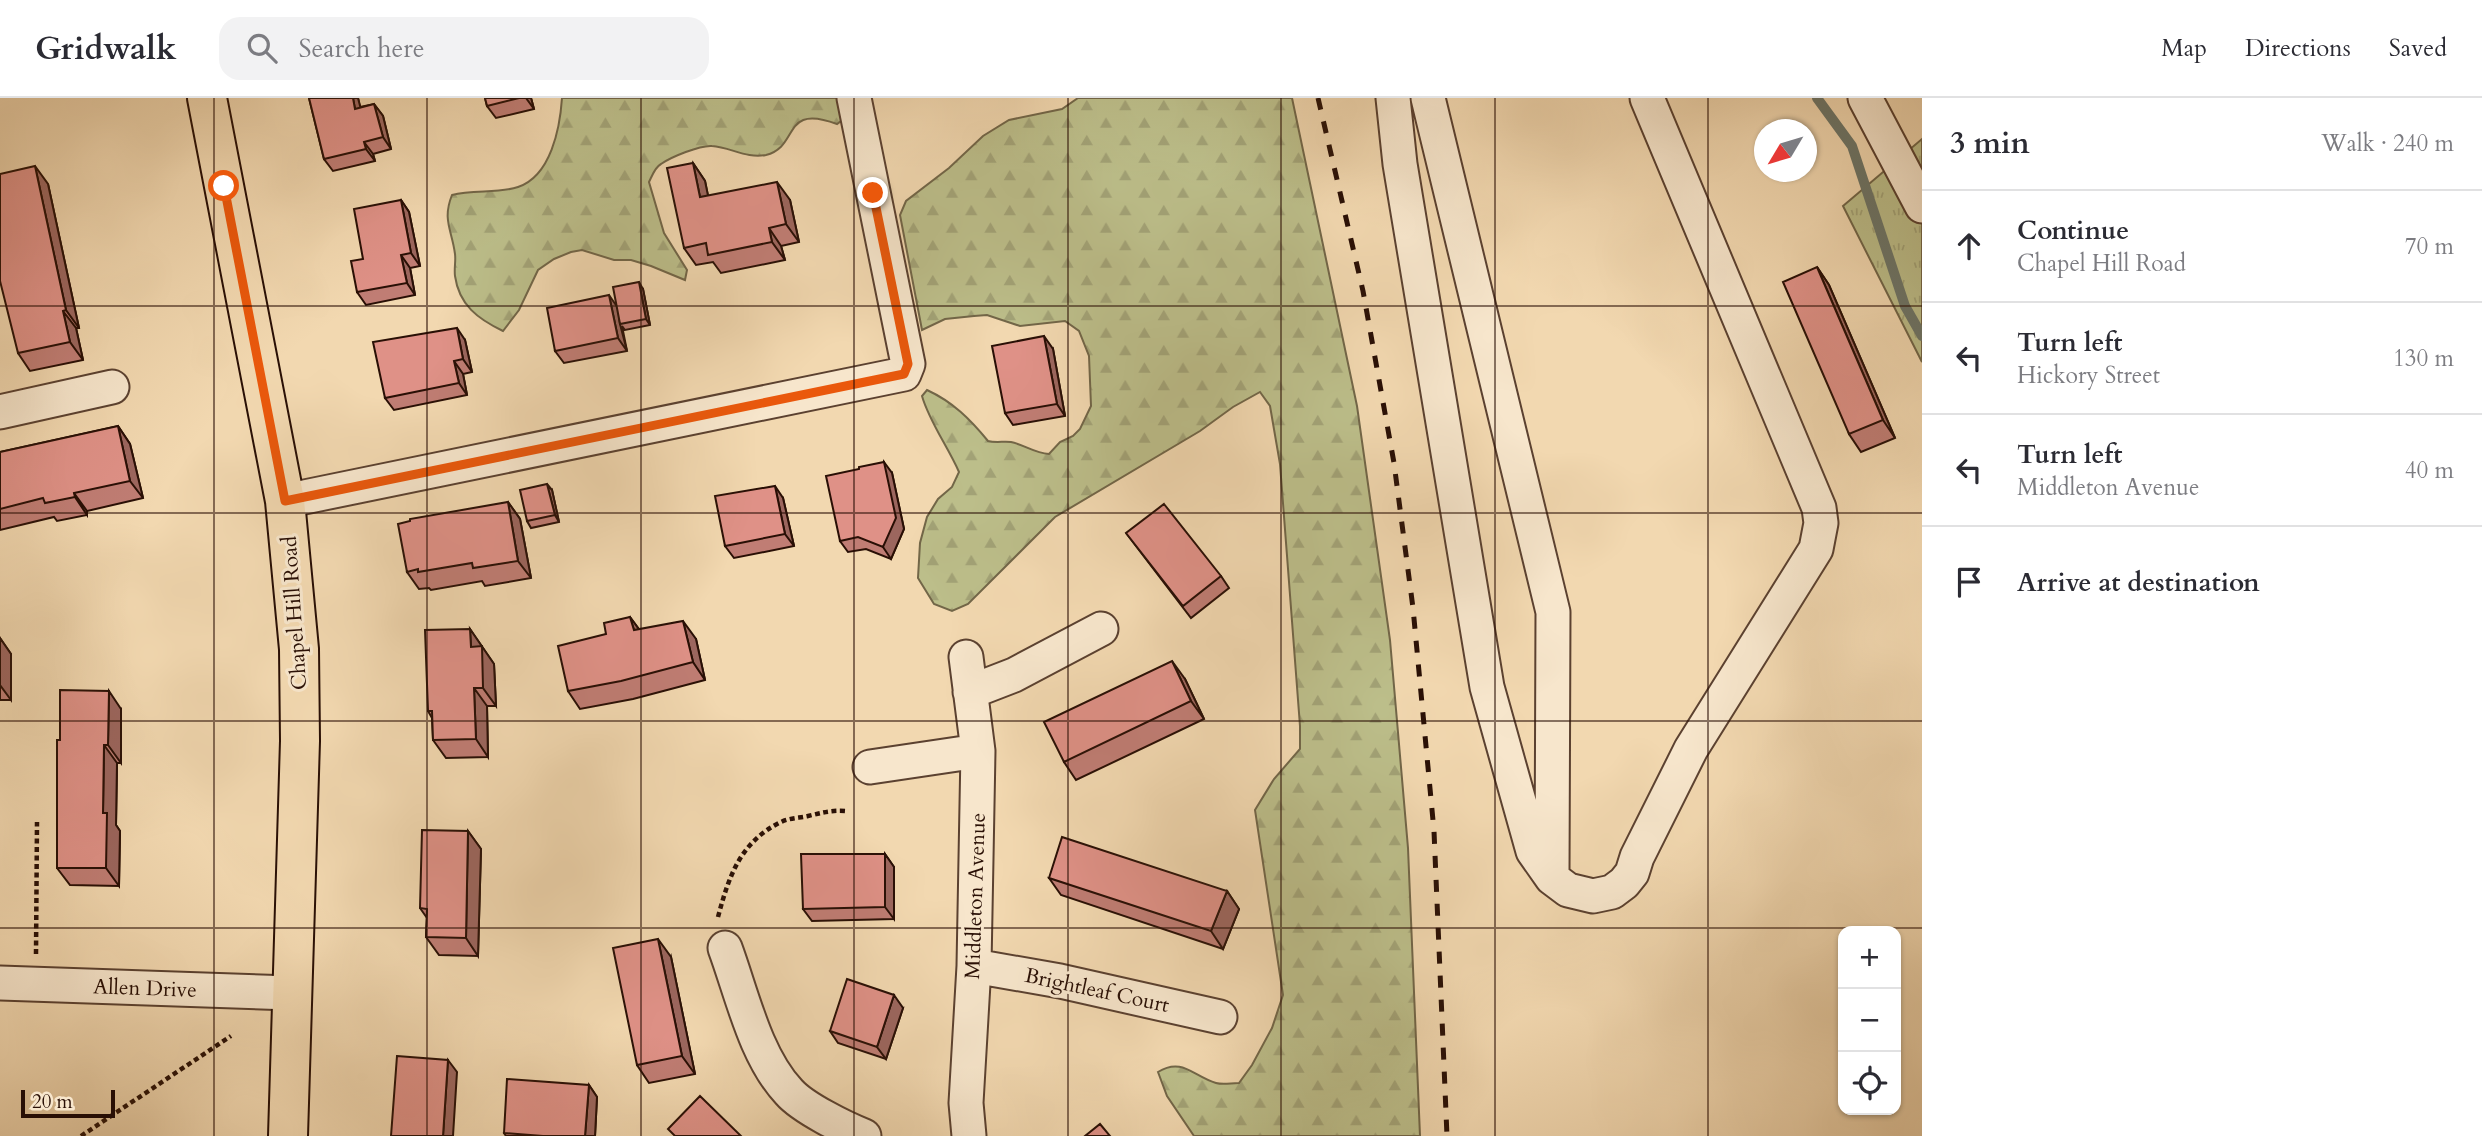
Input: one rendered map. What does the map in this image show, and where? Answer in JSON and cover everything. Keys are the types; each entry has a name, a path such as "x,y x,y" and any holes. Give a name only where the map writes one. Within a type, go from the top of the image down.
{"main road":[{"name":"Chapel Hill Road","path":"207,98 285,501 301,678 288,1136"}],"street":[{"path":"285,501 904,374 907,370 854,98"},
{"path":"1393,98 1400,164 1487,687 1533,851 1552,878 1568,891 1593,896 1612,892 1632,873 1637,857 1691,749 1816,549 1821,523 1819,508 1647,98"},
{"path":"1428,98 1553,612 1552,878"},
{"path":"1865,98 1922,206"},
{"path":"0,412 112,387"},
{"path":"970,692 1014,675 1101,629"},
{"name":"Middleton Avenue","path":"965,657 978,751 974,966 966,1103 969,1136"},
{"path":"870,767 978,751"},
{"path":"725,948 762,1052 774,1074 791,1095 864,1136"},
{"name":"Brightleaf Court","path":"974,966 1060,981 1220,1017"},
{"name":"Allen Drive","path":"0,983 291,993"}],"path":[{"path":"725,948 717,920 732,871 742,853 783,821 830,810 845,811"},
{"path":"36,954 37,822"},
{"path":"81,1136 231,1037"}],"green space":[{"path":"562,98 840,98 845,118 837,124 819,119 799,122 777,151 766,155 752,155 707,146 661,164 655,169 649,182 664,233 687,270 685,280 631,260 614,260 582,250 571,252 538,270 519,310 503,331 471,310 457,286 455,254 448,218 449,204 452,195 518,187 539,173 552,150"},
{"path":"1078,98 1292,98 1357,406 1390,640 1408,848 1420,1136 1194,1136 1167,1096 1158,1072 1174,1066 1216,1083 1239,1083 1272,1028 1283,995 1255,810 1274,779 1300,749 1300,726 1280,464 1270,406 1260,392 1055,517 968,604 952,611 934,604 918,578 920,543 927,517 938,499 952,487 959,472 922,396 927,390 945,400 968,418 988,441 1011,442 1049,454 1060,442 1080,429 1091,406 1089,356 1079,331 1065,321 1020,326 987,315 945,319 922,330 900,215 906,201 949,168 983,136 1009,120 1062,109"},
{"path":"1922,139 1922,362 1843,206"}],"building":[{"path":"309,98 353,98 355,109 374,104 383,137 364,142 366,149 324,159"},
{"path":"485,98 519,98 487,106"},
{"path":"693,163 700,197 777,182 786,224 769,228 772,242 708,255 706,243 684,248 667,168"},
{"path":"35,166 66,310 63,311 70,342 18,353 0,281 0,174"},
{"path":"401,200 411,253 401,255 407,283 357,292 351,261 363,259 354,209"},
{"path":"1817,267 1883,420 1849,434 1783,282"},
{"path":"639,282 646,319 620,324 613,287"},
{"path":"609,295 618,338 555,351 547,308"},
{"path":"457,328 463,359 454,361 459,383 385,398 373,342"},
{"path":"1044,336 1057,404 1005,413 992,346"},
{"path":"118,426 130,481 74,493 75,497 45,503 43,498 0,509 0,452"},
{"path":"884,462 896,518 883,547 858,537 840,541 826,476"},
{"path":"547,484 555,515 527,521 520,490"},
{"path":"775,486 785,534 725,546 715,496"},
{"path":"508,502 518,561 473,568 472,563 407,572 398,524 410,519"},
{"path":"1164,504 1221,576 1183,606 1126,533"},
{"path":"630,617 634,630 683,621 693,662 621,681 568,691 558,646 606,634 604,623"},
{"path":"470,629 471,647 482,646 483,688 474,688 476,739 433,740 432,711 428,711 425,630"},
{"path":"1172,661 1191,701 1064,762 1044,722"},
{"path":"60,690 109,691 108,745 104,745 103,813 107,813 106,868 57,868 57,740 60,740"},
{"path":"422,830 468,831 466,938 426,937 427,909 420,908"},
{"path":"1062,837 1227,891 1211,931 1049,878"},
{"path":"801,854 885,854 885,907 803,909"},
{"path":"658,939 682,1056 637,1065 613,948"},
{"path":"847,979 894,995 877,1047 830,1031"},
{"path":"397,1056 448,1060 443,1136 391,1136"},
{"path":"507,1079 589,1085 585,1136 504,1133"},
{"path":"700,1096 741,1136 675,1136 668,1129"},
{"path":"1100,1124 1110,1136 1085,1136"}],"waterway":[{"path":"1817,98 1852,146 1905,306 1922,336"}],"railway":[{"path":"1318,98 1363,291 1394,463 1413,608 1434,831 1447,1136"}],"route":[{"path":"224,186 285,501 904,374 908,364 873,193"}]}
